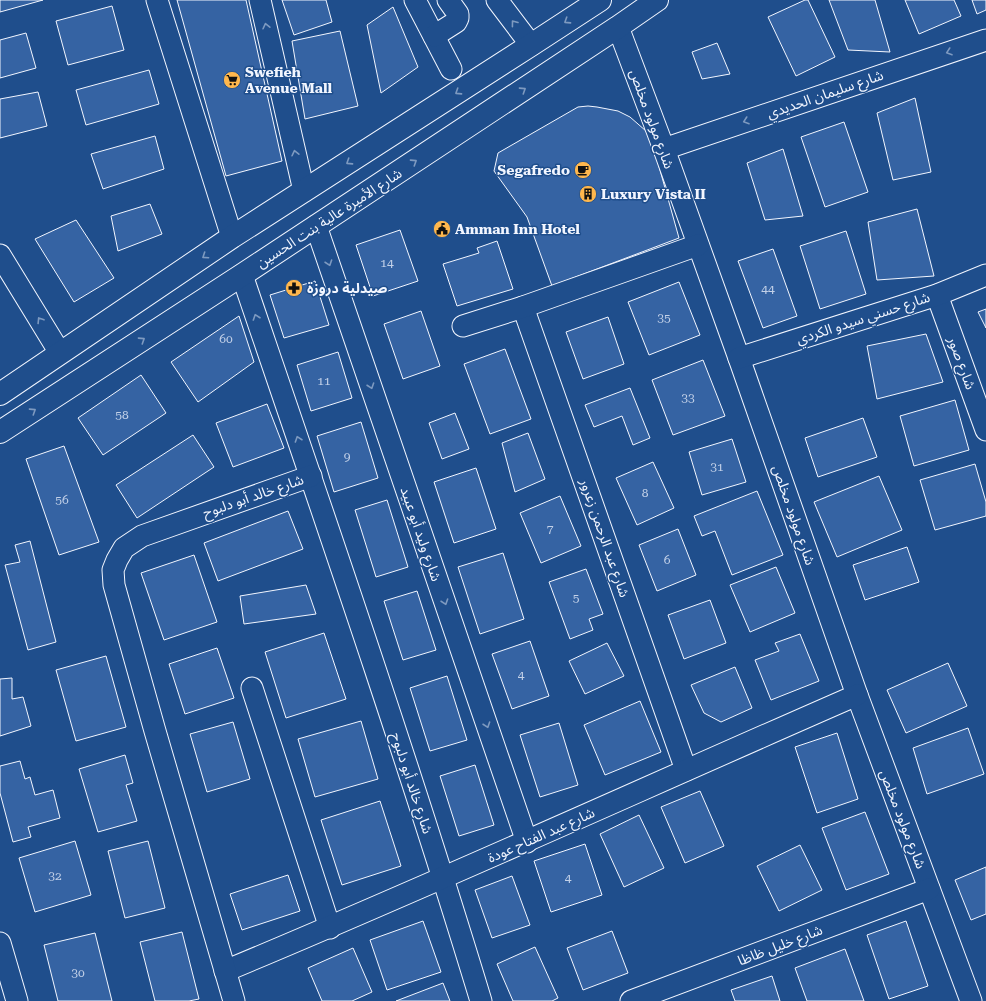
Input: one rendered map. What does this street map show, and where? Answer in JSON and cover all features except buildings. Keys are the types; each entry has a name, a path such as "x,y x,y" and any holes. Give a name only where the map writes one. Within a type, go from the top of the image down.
{"main road":[{"path":"0,394 232,237 531,46 600,0"},
{"name":"شارع الأميرة عالية بنت الحسين","path":"0,432 618,28 657,0"}],"street":[{"path":"157,0 232,237"},
{"path":"260,0 304,191"},
{"path":"434,36 456,22 458,18 458,14 448,0"},
{"path":"497,0 531,46"},
{"path":"421,2 434,36 451,69"},
{"name":"شارع مولود مخلص","path":"618,28 664,149 739,358 857,695 971,1001"},
{"name":"شارع سليمان الحديدي","path":"664,149 986,40"},
{"name":"شارع وليد أبو عبيد","path":"316,226 527,842"},
{"path":"463,326 523,307 698,245"},
{"path":"0,255 60,353"},
{"path":"242,275 311,476"},
{"name":"شارع حسني سيدو الكردي","path":"739,358 937,295 986,275"},
{"name":"شارع صور","path":"937,295 986,430"},
{"name":"شارع عبد الرحمن زعرور","path":"523,307 686,770"},
{"name":"شارع خالد أبو دلبوح","path":"234,1001 116,593 113,570 124,548 142,536 311,476 443,878 481,1001"},
{"path":"252,688 330,928"},
{"name":"شارع عبد الفتاح عودة","path":"225,971 330,928 527,842 857,695"},
{"name":"شارع خليل ظاظا","path":"631,1001 929,889"},
{"path":"0,942 17,1001"}],"place":[{"name":"Swefieh Avenue Mall","path":"232,80"},
{"name":"Segafredo","path":"583,170"},
{"name":"Luxury Vista II","path":"588,194"},
{"name":"Amman Inn Hotel","path":"442,229"},
{"name":"صيدلية دروزة","path":"294,288"}]}
